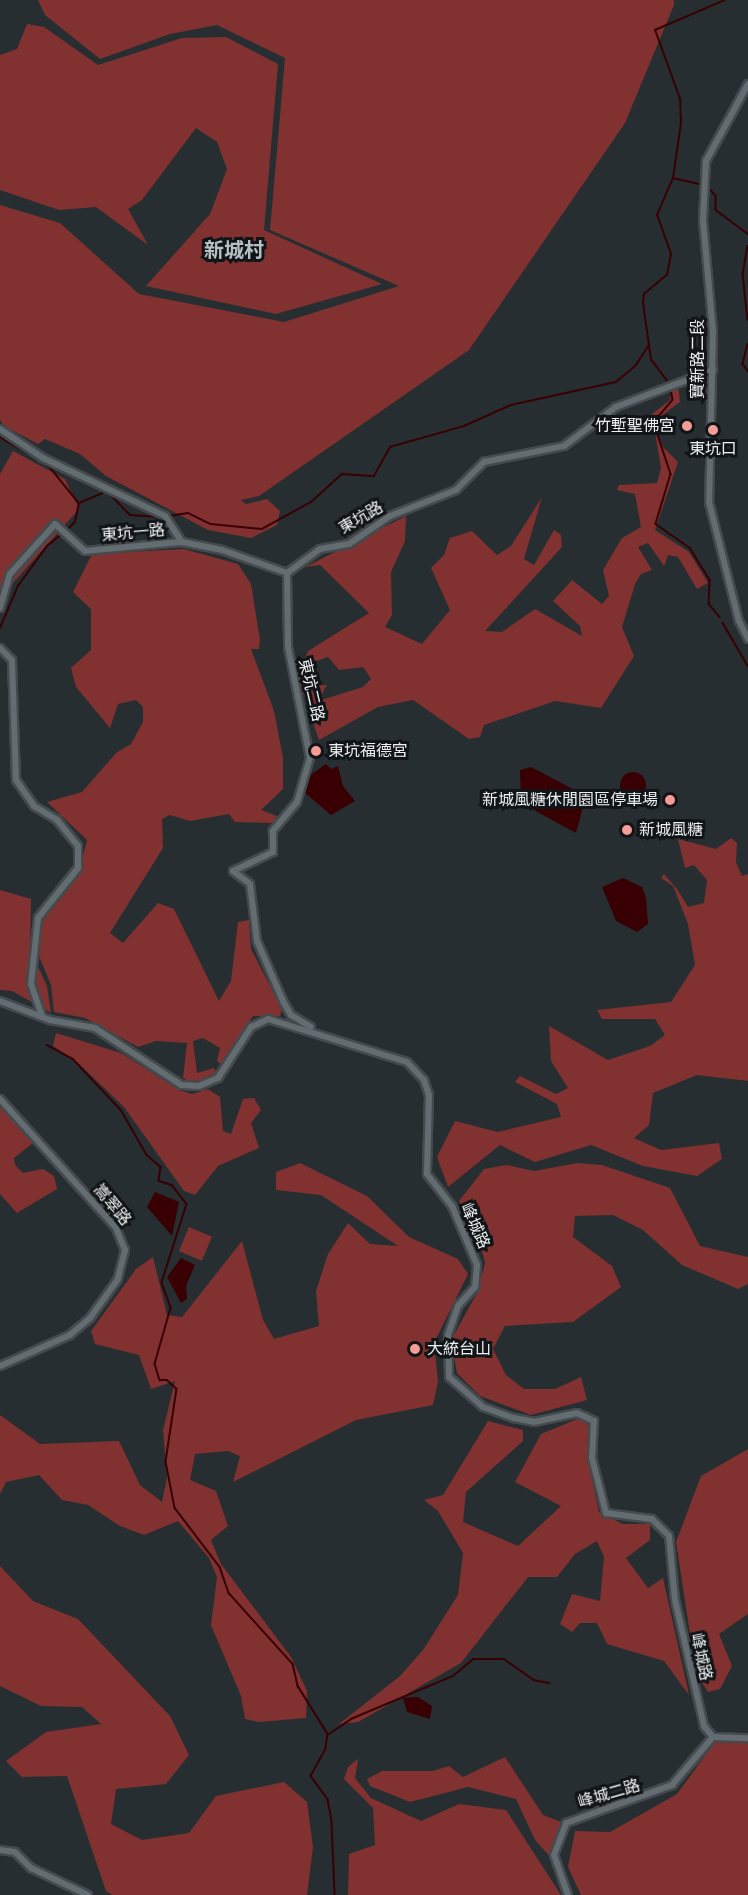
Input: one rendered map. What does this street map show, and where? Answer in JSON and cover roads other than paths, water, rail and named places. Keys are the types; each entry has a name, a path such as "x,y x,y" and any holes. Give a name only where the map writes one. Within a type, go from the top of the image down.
{"street":[{"name":"寶新路二段","path":"748,84 706,161 703,180 713,370 709,502 739,621 748,639"},
{"name":"東坑路","path":"286,573 320,549 349,544 390,516 456,490 484,462 564,446 616,407 669,384 713,370"},
{"path":"0,429 43,458 165,516 182,542 222,550 286,573"},
{"name":"東坑一路","path":"0,608 10,574 56,524 85,551 182,542"},
{"name":"東坑二路","path":"286,573 288,647 310,758 297,802 273,831 273,852 233,871 250,884 256,941 284,1003 291,1015 318,1031"},
{"path":"0,648 12,660 16,780 34,806 57,820 78,846 78,868 38,918 30,984 42,1016"},
{"name":"峰城路","path":"0,1001 42,1016 95,1028 164,1076 191,1086 225,1071 257,1021 275,1019 398,1057 424,1080 429,1095 427,1174 452,1206 477,1265 475,1287 458,1306 448,1335 448,1377 483,1407 514,1418 534,1422 577,1413 594,1421 592,1458 606,1512 652,1520 669,1536 675,1600 697,1706 713,1737"},
{"name":"嵩翠路","path":"0,1099 116,1228 125,1250 118,1279 90,1318 61,1340 0,1366"},
{"path":"713,1737 748,1738"},
{"name":"峰城二路","path":"568,1895 554,1855 566,1823 672,1785 713,1737"},
{"path":"0,1850 15,1852 32,1868 88,1895"}],"waterway":[{"path":"670,385 651,360 643,303 644,294 667,275 671,254 657,215 673,178 681,123 680,99 655,30 725,0"},
{"path":"673,178 703,185"},
{"path":"707,186 716,196 716,210 748,234"},
{"path":"748,246 743,274 748,320"},
{"path":"748,344 743,364 748,371"},
{"path":"169,516 188,513 211,524 262,529 311,502 342,474 374,476 390,447 464,426 511,405 616,382 636,365 649,345"},
{"path":"671,389 673,400 654,423 671,474 656,524 690,548 710,580 709,604 720,617"},
{"path":"0,437 49,466 79,503 107,491 130,515 162,517"},
{"path":"67,530 75,522 79,503"},
{"path":"0,628 18,586 47,546 63,533"},
{"path":"723,623 748,666"},
{"path":"47,1045 73,1059 121,1110 147,1155 161,1167 159,1181 172,1185 187,1204 162,1283 171,1308 155,1364 160,1380 167,1380 177,1389 166,1462 175,1508 220,1567 229,1593 293,1664 298,1686 328,1734 326,1749 311,1776 328,1799 332,1822 335,1895"},
{"path":"329,1734 351,1719 453,1676 473,1659 504,1659 534,1680 550,1683"}],"place":[{"name":"竹塹聖佛宮","path":"687,426"},
{"name":"東坑口","path":"713,430"},
{"name":"東坑福德宮","path":"316,751"},
{"name":"新城風糖休閒園區停車場","path":"670,800"},
{"name":"新城風糖","path":"627,830"},
{"name":"大統台山","path":"415,1349"}],"district":[{"name":"新城村","path":"234,250"}]}
